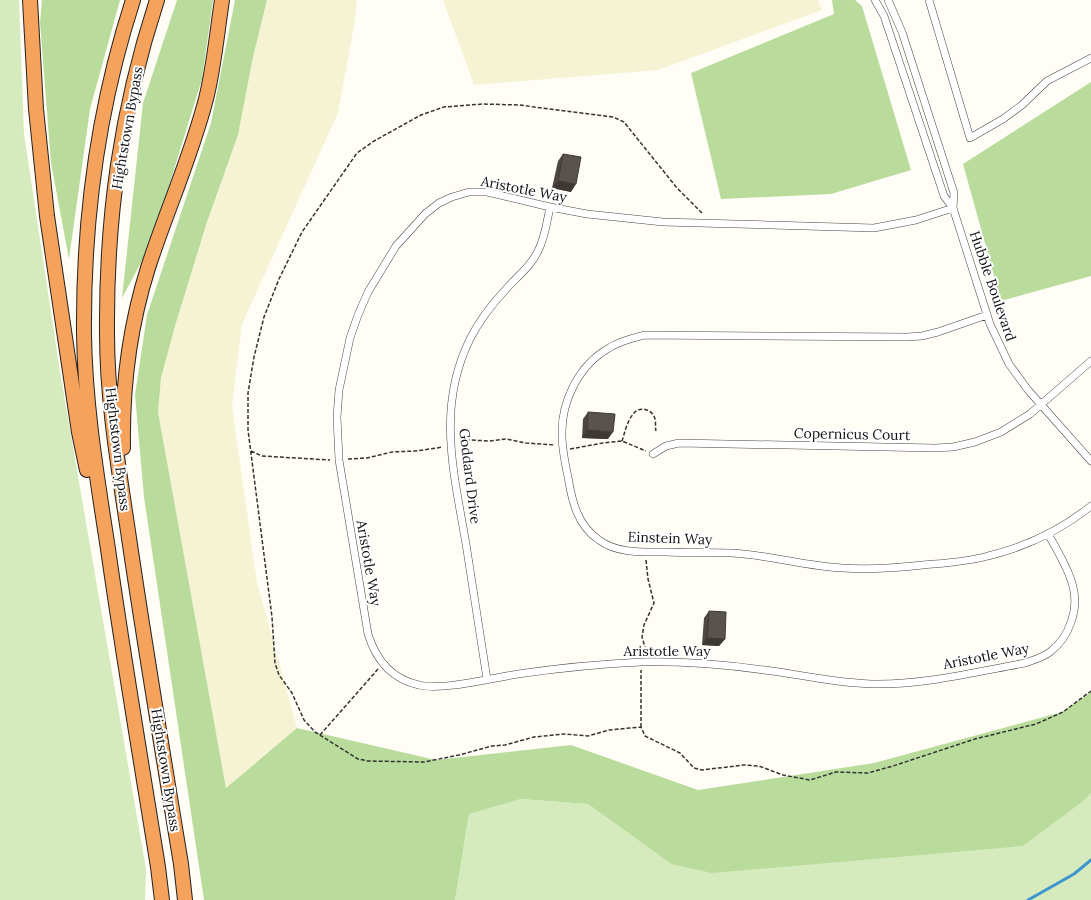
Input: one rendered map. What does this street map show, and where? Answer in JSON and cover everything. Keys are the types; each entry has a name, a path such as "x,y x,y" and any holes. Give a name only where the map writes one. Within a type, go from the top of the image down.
{"highway":[{"path":"30,0 36,109 47,216 79,432 116,604"},
{"name":"Hightstown Bypass","path":"133,0 113,67 102,119 95,164 89,216 85,279 84,335 89,423 162,900"},
{"name":"Hightstown Bypass","path":"157,0 138,65 124,123 117,167 107,280 107,334 112,420 181,864 185,900"},
{"path":"127,520 123,480 124,408 129,357 137,313 148,269 199,124 212,72 222,0"}],"street":[{"name":"Hubble Boulevard","path":"875,0 884,16 944,196 953,208 987,315 1009,364 1041,404 1091,461"},
{"name":"Hubble Boulevard","path":"888,0 902,32 954,193 953,208"},
{"path":"930,0 970,138 1003,119 1022,105 1047,81 1091,58"},
{"name":"Aristotle Way","path":"953,208 916,220 874,228 663,222 594,215 550,207 487,192 469,192 439,203 425,214 396,246 368,292 350,338 338,390 337,417 339,460 368,634 373,648 392,674 408,682 424,686 437,686 548,669 644,662 725,665 846,682 877,684 910,683 1025,664 1050,652 1062,639 1072,621 1074,604 1073,585 1068,571 1048,534"},
{"name":"Goddard Drive","path":"487,679 451,445 450,411 457,373 467,346 483,318 494,303 531,263 543,239 550,207"},
{"name":"Einstein Way","path":"987,315 922,336 646,335 628,340 609,348 597,356 580,375 571,390 565,406 562,428 563,448 570,495 579,519 598,540 611,547 628,551 732,553 828,567 885,569 964,561 988,556 1014,548 1048,534 1091,506"},
{"name":"Copernicus Court","path":"654,454 666,446 679,443 935,448 953,447 976,442 1001,432 1023,419 1091,361"}],"path":[{"path":"641,727 609,730 588,736 564,734 534,737 505,745 492,746 459,755 424,762 368,761 358,759 320,735 304,720 292,693 279,675 275,663 272,617 250,451 248,430 248,393 254,357 264,317 279,279 302,232 357,153 374,141 421,115 444,107 483,104 518,105 613,117 624,122 678,188 702,213"},
{"path":"622,441 628,423 634,413 639,409 644,409 654,415 656,431"},
{"path":"250,451 262,456 315,460 339,460 367,458 392,452 433,449 470,440 489,441 506,439 526,443 556,445 570,449 603,442 622,441 654,454"},
{"path":"646,552 648,579 654,603 644,625 642,637 648,653 644,662 641,727 645,736 680,753 694,768 702,770 744,765 759,766 783,775 810,780 836,772 868,773 975,739 1036,724 1063,712 1091,691"},
{"path":"320,735 383,663"}],"shaded area":[{"path":"267,0 357,0 355,20 338,113 242,324 232,406 257,582 297,728 226,788 158,412 161,378 175,326 207,222 238,135 253,57"},
{"path":"443,0 818,0 822,10 658,70 474,85"}],"green space":[{"path":"0,0 19,0 24,134 60,372 146,869 145,900 0,900"},
{"path":"42,0 120,0 90,109 69,259 51,163 40,22"},
{"path":"177,0 213,0 202,79 151,244 122,298 143,103"},
{"path":"235,0 267,0 253,57 238,135 207,222 175,326 161,378 158,412 226,788 297,728 436,760 571,745 698,790 874,763 1062,712 1091,692 1091,793 1085,800 1023,846 712,873 671,864 588,804 521,799 469,814 455,900 204,900 144,497 135,395 147,315 211,123"},
{"path":"832,0 855,0 862,6 911,170 831,194 721,199 691,73 834,14"},
{"path":"1091,82 1091,276 1001,301 963,164"},
{"path":"1091,793 1091,900 455,900 469,814 521,799 588,804 671,864 1023,846 1085,800"}],"building":[{"path":"563,154 581,157 576,184 558,181"},
{"path":"588,412 615,414 613,432 587,430"},
{"path":"709,611 726,612 725,639 707,638"}],"waterway":[{"path":"1028,900 1074,874 1091,860"}]}
